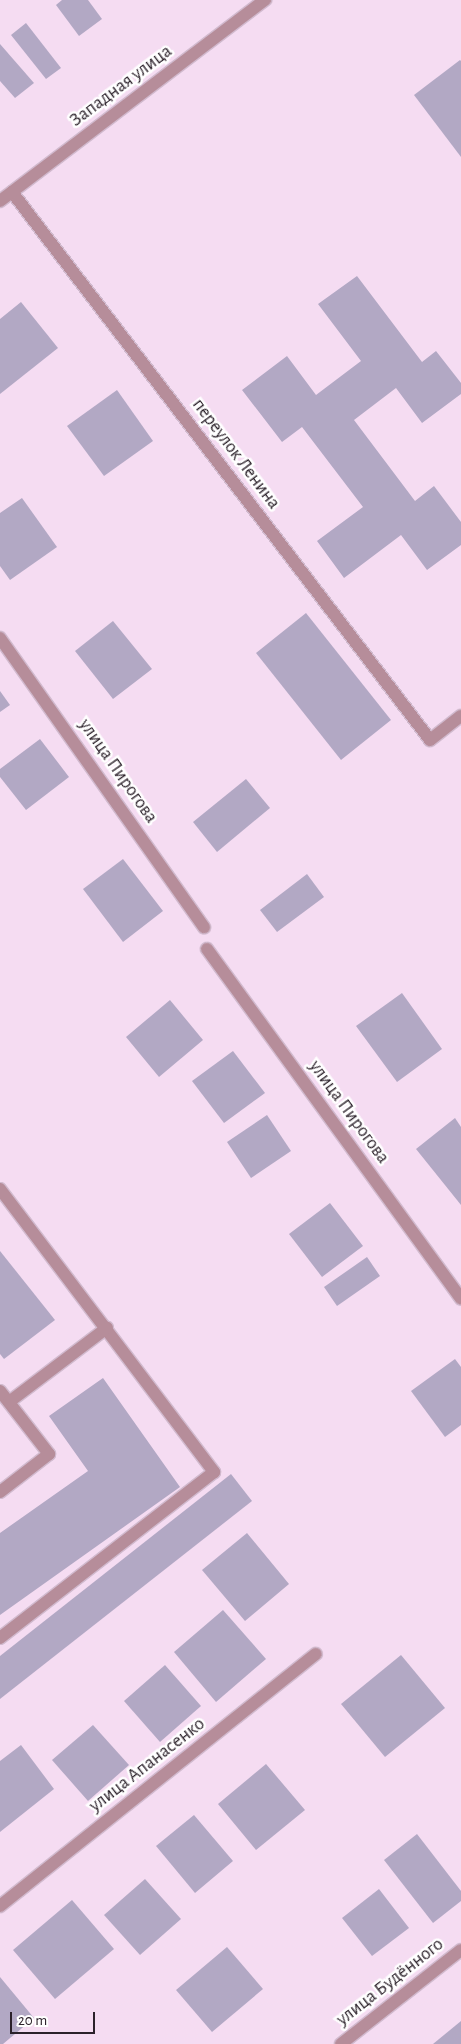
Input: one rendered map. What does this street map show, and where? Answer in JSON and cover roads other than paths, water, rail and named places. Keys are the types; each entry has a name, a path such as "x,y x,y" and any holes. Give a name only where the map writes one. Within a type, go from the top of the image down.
{"street":[{"name":"Западная улица","path":"0,201 265,0"},
{"name":"переулок Ленина","path":"12,192 430,740 461,716"},
{"name":"улица Пирогова","path":"0,638 204,927"},
{"name":"улица Пирогова","path":"207,949 461,1298"},
{"path":"0,1189 214,1472 0,1638"},
{"path":"9,1402 106,1328"},
{"path":"0,1390 49,1454 0,1492"},
{"name":"улица Апанасенко","path":"0,1906 316,1654"},
{"name":"улица Будённого","path":"341,2044 461,1950"}]}
